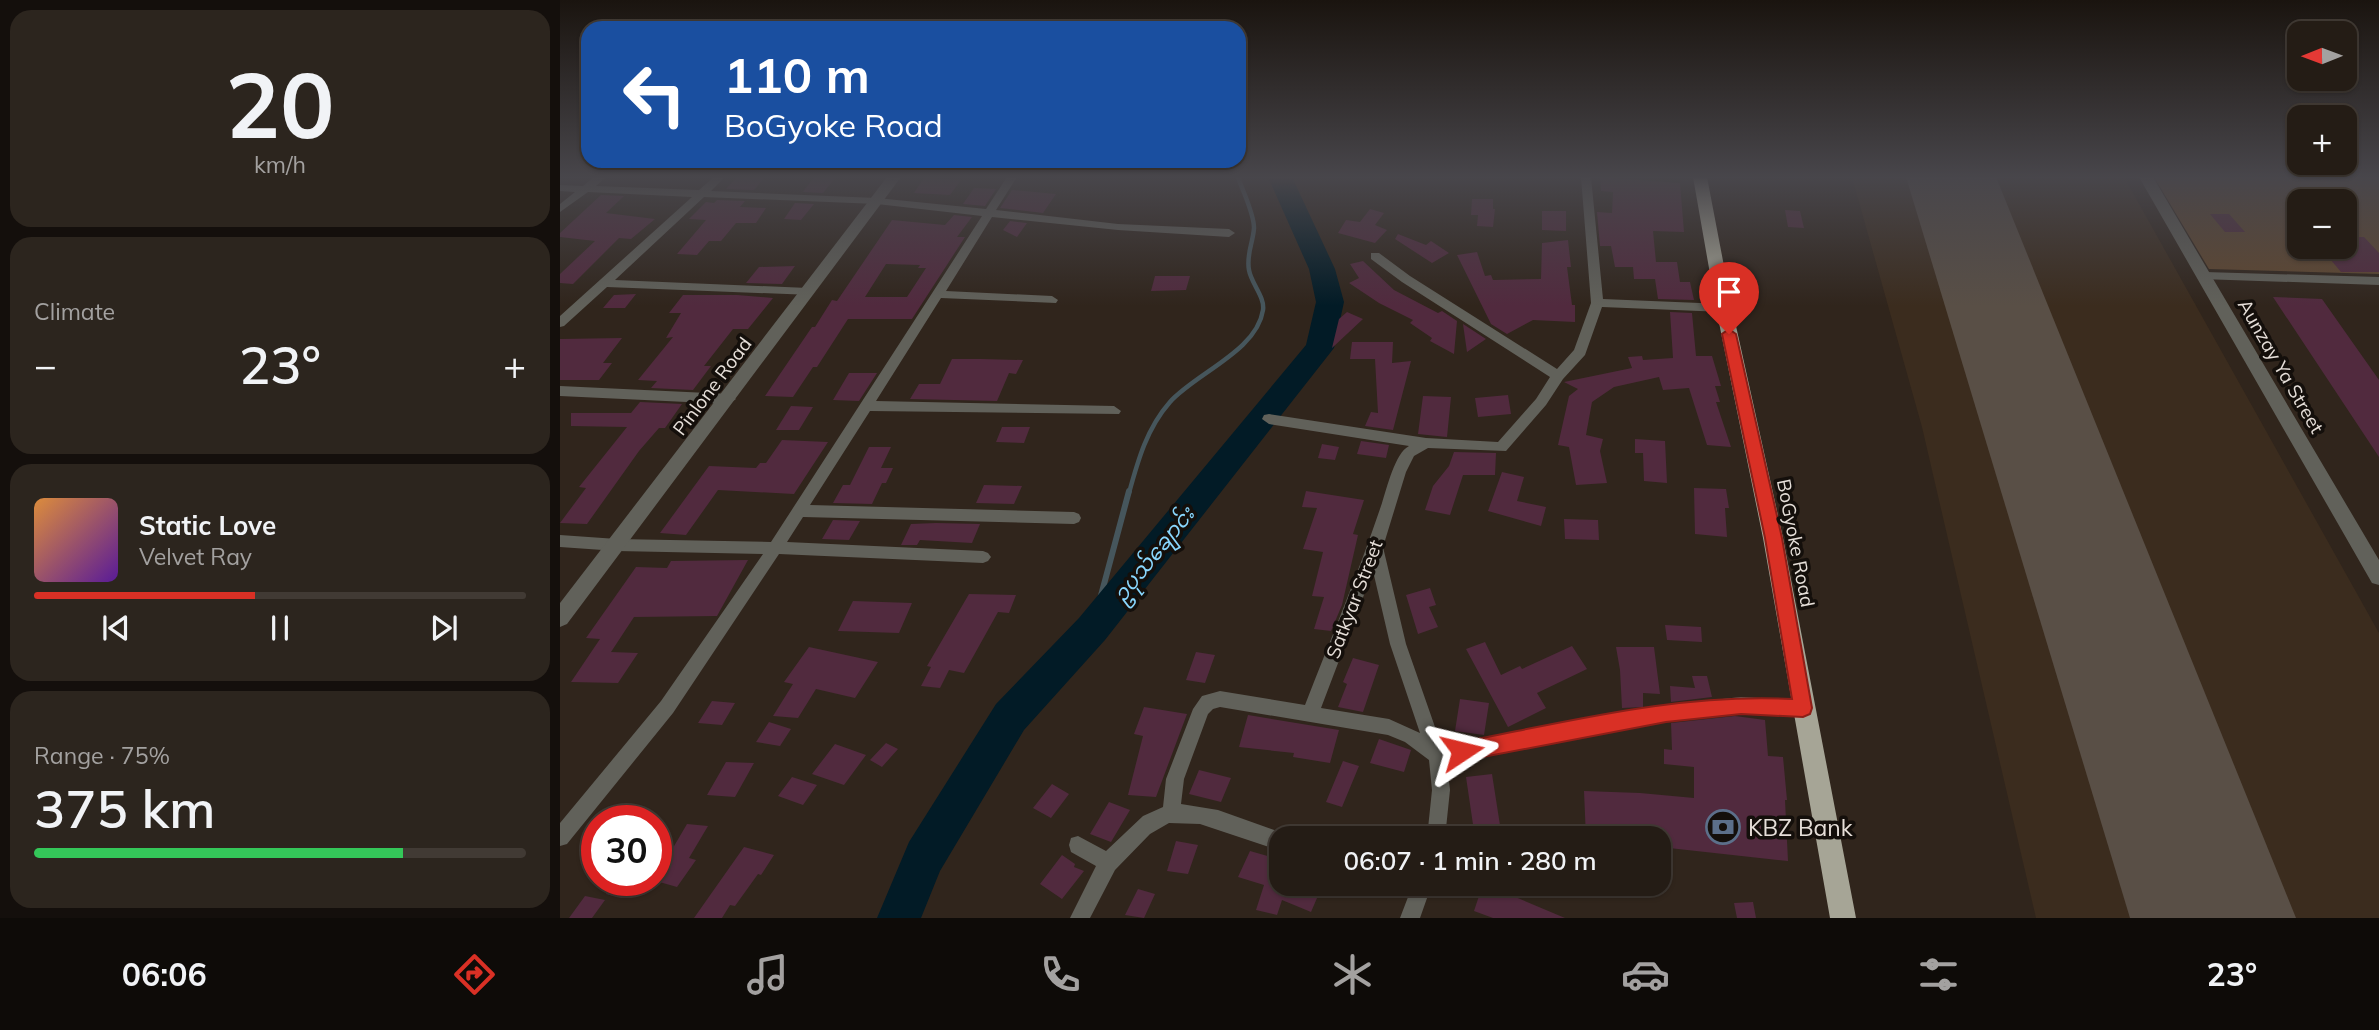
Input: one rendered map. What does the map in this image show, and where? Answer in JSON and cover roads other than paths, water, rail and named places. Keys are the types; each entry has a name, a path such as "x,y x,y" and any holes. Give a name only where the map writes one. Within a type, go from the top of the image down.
{"highway":[{"name":"BoGyoke Road","path":"1708,220 1773,538 1843,918"}],"street":[{"path":"560,323 672,220"},
{"name":"Pinlone Road","path":"560,618 863,220"},
{"path":"560,837 667,707 775,548 983,220"},
{"path":"1056,220 1118,227 1229,233"},
{"path":"1269,419 1426,443 1501,447 1580,352 1597,303 1590,220"},
{"name":"Aunzay Ya Street","path":"2172,220 2379,578"},
{"path":"1376,256 1406,279 1558,376"},
{"path":"2205,276 2379,281"},
{"path":"603,283 808,292"},
{"path":"936,294 1052,300"},
{"path":"1597,303 1724,308"},
{"path":"560,391 729,399"},
{"path":"865,406 1114,411"},
{"name":"Satkyar Street","path":"1310,714 1375,547 1399,472 1409,452 1426,443"},
{"path":"798,511 1074,518"},
{"path":"560,541 983,557"},
{"path":"1375,547 1398,644 1437,756 1441,790 1437,826"},
{"path":"1171,812 1175,779 1201,709 1208,702 1220,699 1389,727 1411,736 1437,756 1666,713 1741,705 1803,708"},
{"path":"1080,918 1108,863 1155,819 1171,812 1193,813 1269,838"},
{"path":"1078,845 1108,863"},
{"path":"1410,918 1416,896"}],"waterway":[{"path":"1129,493 1144,445 1162,412 1181,391 1238,349 1250,338 1258,325 1263,305 1248,265 1253,220"},
{"name":"ဥပုသ်ချောင်း","path":"899,918 924,857 1010,717 1092,629 1320,348 1330,302 1322,269 1300,220"},
{"path":"1092,629 1129,491"}],"place":[{"name":"KBZ Bank","path":"1723,827"}]}
